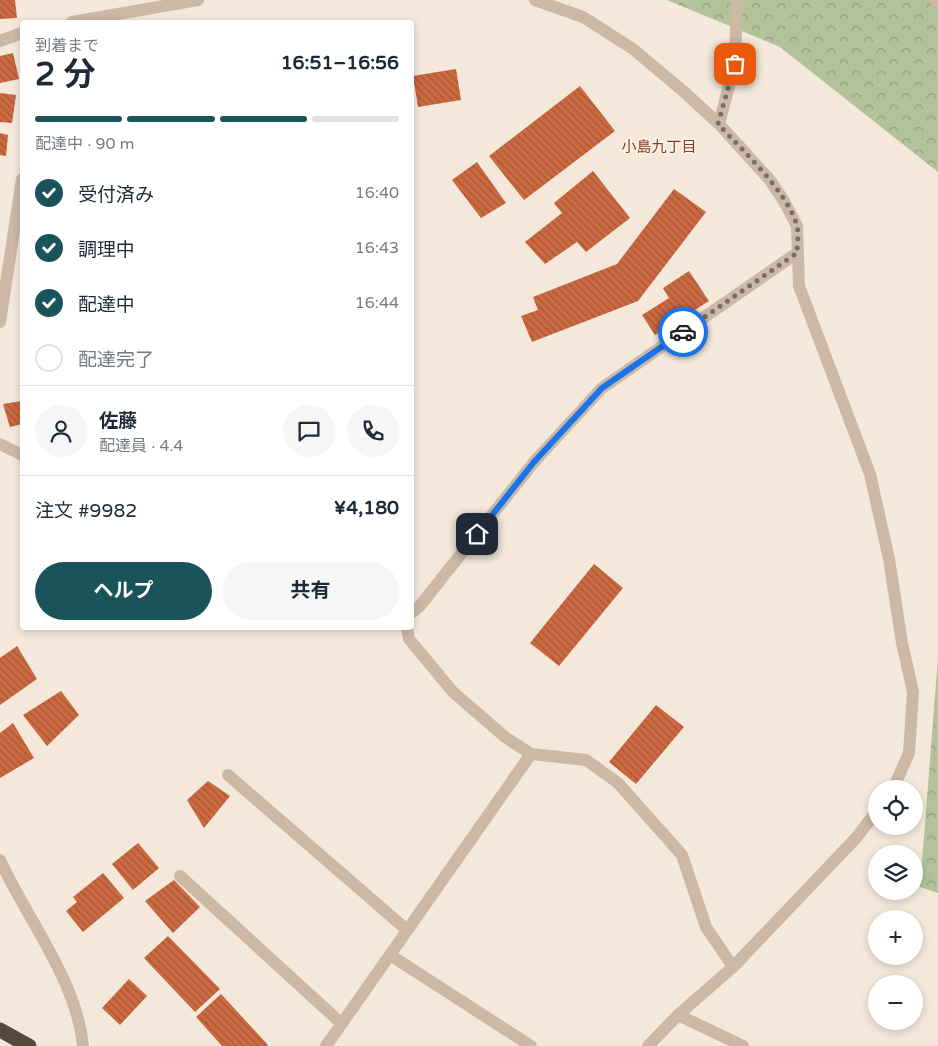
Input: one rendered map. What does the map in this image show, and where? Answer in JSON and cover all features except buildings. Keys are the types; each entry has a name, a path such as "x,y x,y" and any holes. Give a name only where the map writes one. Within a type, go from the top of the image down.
{"highway":[{"path":"0,1030 29,1046"}],"street":[{"path":"83,20 198,0"},
{"path":"535,0 583,17 633,49 718,124 769,179 784,201 797,226 799,286 870,474 889,559 902,643 913,692 909,753 897,780"},
{"path":"718,124 735,64 737,0"},
{"path":"0,41 20,34"},
{"path":"0,322 20,192"},
{"path":"414,611 419,607 534,462 602,388 797,253"},
{"path":"0,444 20,454"},
{"path":"407,630 409,639 453,692 505,737 531,754 586,760 618,783 682,855 706,927 733,967"},
{"path":"326,1046 531,754"},
{"path":"228,775 407,930"},
{"path":"648,1046 678,1015 733,967 856,838 868,822"},
{"path":"0,860 15,894 68,988 81,1027 83,1046"},
{"path":"180,876 342,1024"},
{"path":"390,955 531,1046"},
{"path":"678,1015 743,1046"}],"green space":[{"path":"667,0 938,0 938,172 780,47"},
{"path":"938,658 938,893 923,888 923,849"}],"way so far":[{"path":"683,332 797,253 797,226 784,201 769,179 718,124 735,64"}],"district":[{"name":"小島九丁目","path":"659,147"}],"route":[{"path":"477,534 534,462 602,388 683,332"}]}
